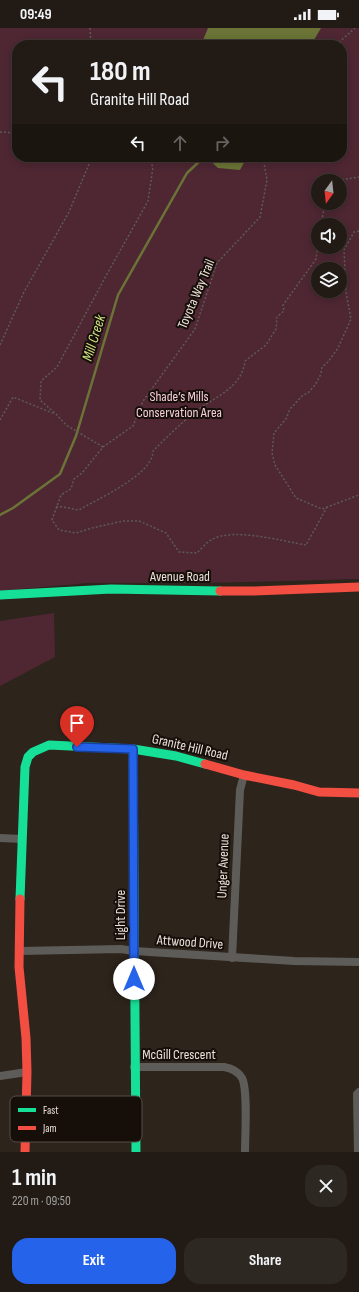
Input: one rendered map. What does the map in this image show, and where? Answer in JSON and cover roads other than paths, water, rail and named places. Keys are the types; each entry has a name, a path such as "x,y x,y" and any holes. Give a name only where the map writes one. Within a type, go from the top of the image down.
{"street":[{"name":"Avenue Road","path":"0,595 111,589 253,590 359,587"},
{"name":"Granite Hill Road","path":"27,1096 26,1038 19,967 25,767 27,758 35,748 49,745 133,749 176,756 244,775 294,785 319,792 359,793"},
{"name":"Light Drive","path":"133,749 135,1096"},
{"name":"Unger Avenue","path":"232,958 240,790 244,775"},
{"path":"0,838 22,839"},
{"name":"Attwood Drive","path":"20,951 121,949 232,958 359,962"},
{"name":"McGill Crescent","path":"134,1067 224,1067 233,1069 242,1077 245,1090 246,1152"},
{"path":"0,1076 27,1072"},
{"path":"358,1152 357,1094 359,1092"},
{"name":"Granite Hill Road","path":"25,1152 26,1142"},
{"name":"Light Drive","path":"136,1142 136,1152"}],"waterway":[{"name":"Mill Creek","path":"0,515 13,508 60,474 76,436 118,295 187,173 199,162"}],"park label":[{"name":"Shade’s Mills Conservation Area","path":"179,404"}]}
